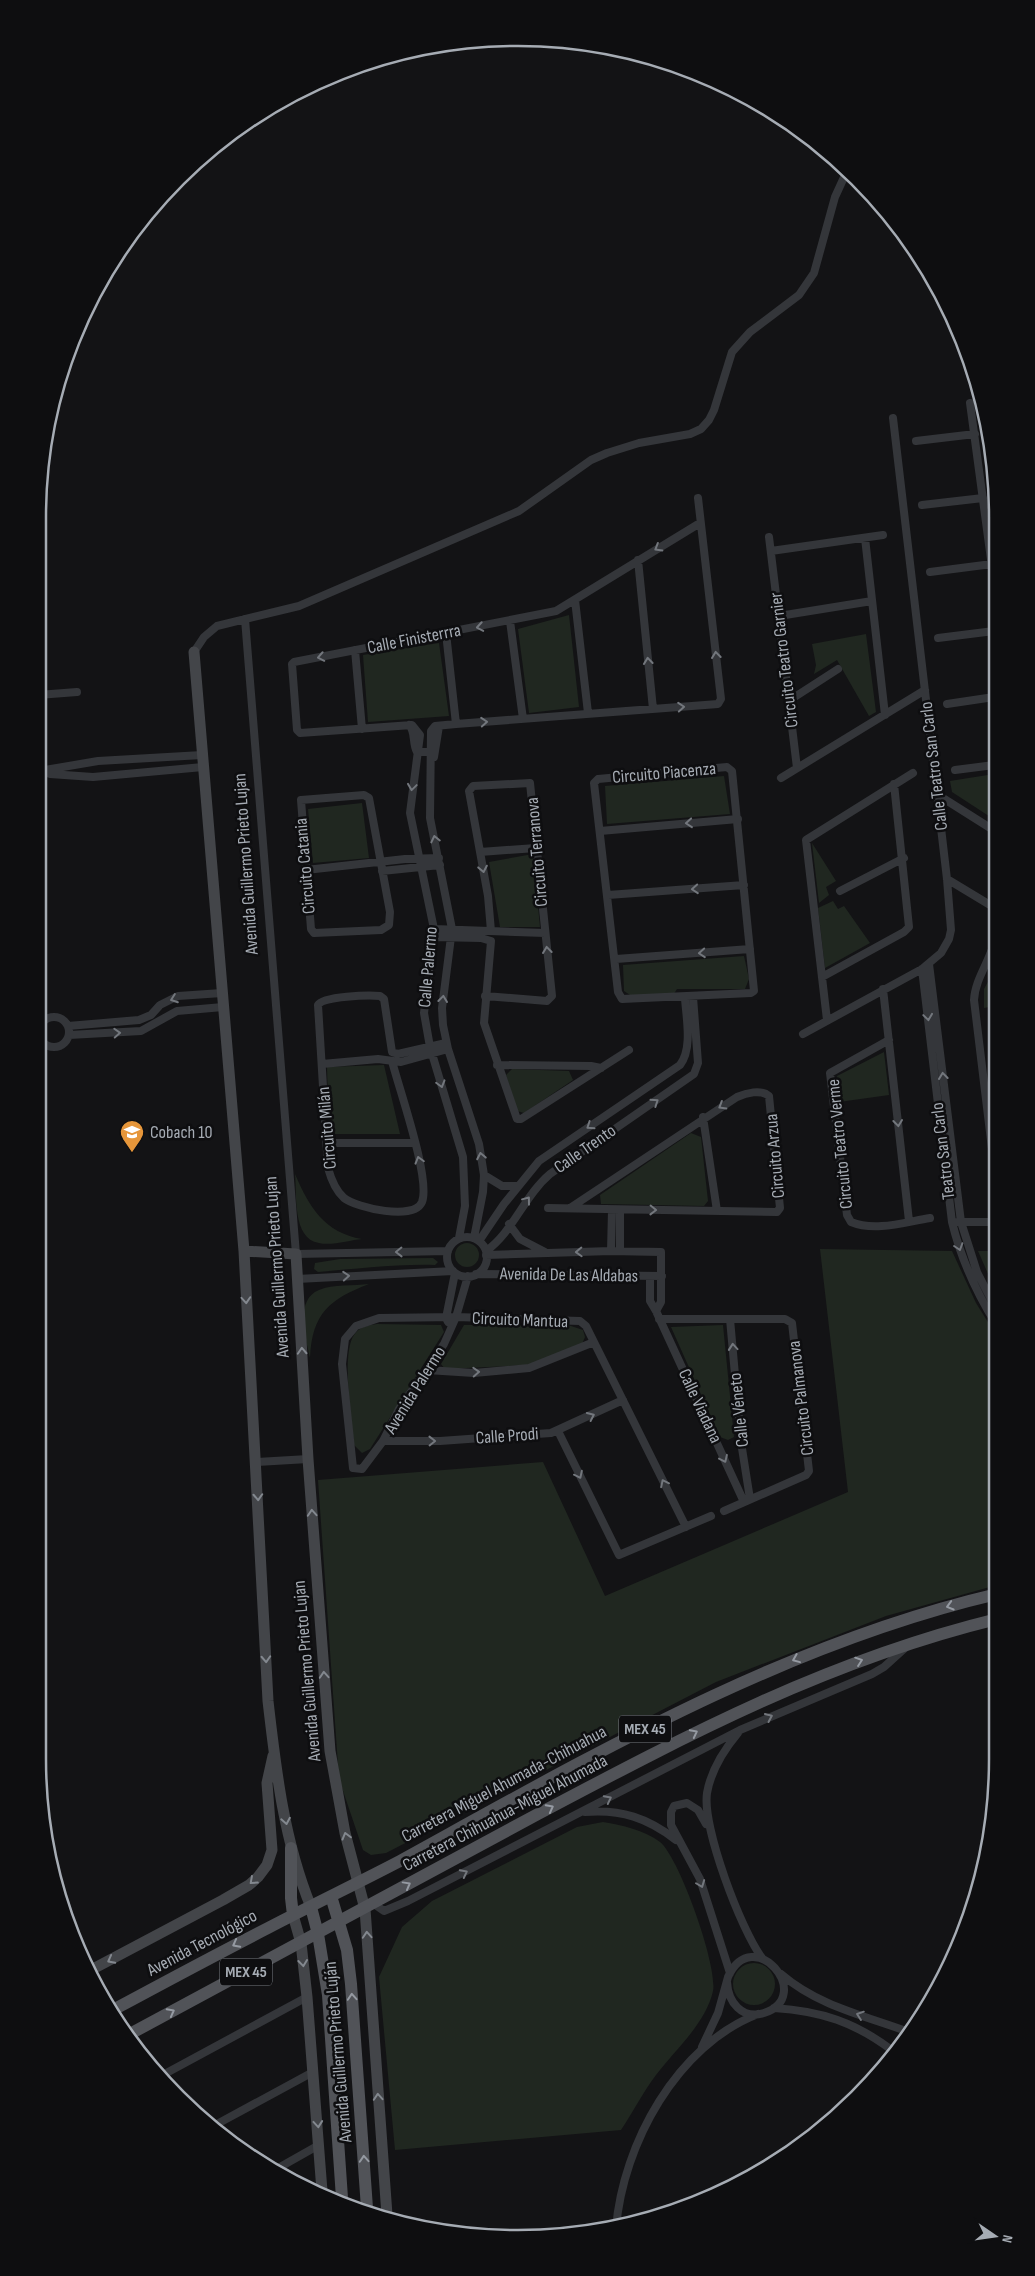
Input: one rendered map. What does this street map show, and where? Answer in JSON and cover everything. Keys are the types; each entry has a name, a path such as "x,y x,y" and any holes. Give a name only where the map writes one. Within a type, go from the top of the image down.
{"main road":[{"name":"Carretera Miguel Ahumada-Chihuahua","path":"311,1907 359,1883 563,1771 749,1678 828,1646 899,1621 989,1596"},
{"name":"Carretera Chihuahua-Miguel Ahumada","path":"369,1907 464,1854 702,1729 832,1670 910,1644 989,1621"},
{"path":"291,1848 291,1898 294,1915"},
{"name":"Avenida Guillermo Prieto Luján","path":"332,1896 347,1950 351,1984 367,2205"},
{"name":"Avenida Tecnológico","path":"118,2007 311,1907"},
{"name":"Avenida Guillermo Prieto Luján","path":"311,1907 318,1934 328,1995 342,2196"},
{"name":"MEX 45","path":"134,2032 369,1907"}],"street":[{"path":"194,652 204,637 217,626 286,610 317,599 519,511 592,460 607,453 639,443 690,434 701,429 709,420 714,410 732,352 750,332 799,295 808,284 814,272 835,197 844,178"},
{"path":"970,403 989,542"},
{"name":"Calle Teatro San Carlo","path":"803,1034 922,969 941,953 949,939 951,923 938,795 893,418"},
{"path":"916,441 975,434"},
{"path":"446,633 456,724 716,705 721,701 698,498"},
{"path":"922,505 983,498"},
{"name":"Calle Finisterrra","path":"412,726 300,733 297,730 293,663 556,611 700,523"},
{"path":"771,551 883,535"},
{"name":"Circuito Teatro Garnier","path":"769,537 797,768"},
{"path":"865,538 885,715"},
{"path":"638,560 653,709"},
{"path":"930,572 989,564"},
{"path":"575,600 588,714"},
{"path":"779,616 872,601"},
{"name":"Avenida Guillermo Prieto Lujan","path":"245,619 296,1254 308,1459 330,1751 345,1833 359,1883 369,1907"},
{"path":"510,621 523,719"},
{"path":"938,638 989,632"},
{"path":"355,650 362,729"},
{"name":"Avenida Guillermo Prieto Lujan","path":"194,652 244,1251 257,1462 265,1656 274,1752 291,1848 311,1907"},
{"path":"790,700 838,669"},
{"path":"781,778 925,690"},
{"path":"46,694 77,692"},
{"path":"947,704 989,698"},
{"name":"Calle Palermo","path":"456,724 437,726 431,731 433,752 429,806 452,933 442,1008 447,1046 479,1144 484,1175 476,1240"},
{"name":"Calle Palermo","path":"412,726 420,739 410,813 434,933 424,1013 431,1050 463,1157 465,1206 458,1238"},
{"path":"417,752 433,752"},
{"path":"46,770 114,760 202,755"},
{"path":"149,758 150,772"},
{"path":"114,760 116,775"},
{"path":"46,773 93,777 203,767"},
{"name":"Circuito Piacenza","path":"727,767 732,771 738,819 755,989 753,992 689,998 622,999 618,992 616,959 594,786 598,779 727,767"},
{"path":"955,770 989,767"},
{"path":"827,1020 806,838 913,773"},
{"name":"Circuito Terranova","path":"485,996 547,1001 552,998 530,784 474,786 469,793 488,896 491,931"},
{"path":"822,977 904,932 909,927 904,858 894,784"},
{"name":"Circuito Catania","path":"366,795 390,920 386,929 318,934 311,929 306,870 300,804 302,799 366,795"},
{"path":"938,795 989,827"},
{"path":"600,831 738,819"},
{"path":"480,852 536,848"},
{"path":"840,891 904,858"},
{"path":"306,870 440,862"},
{"path":"947,879 989,904"},
{"path":"608,895 744,885"},
{"path":"434,933 491,931 545,933"},
{"path":"452,933 486,938 490,941 484,1023 515,1117 519,1120 629,1050"},
{"path":"616,959 750,949"},
{"path":"989,959 977,983 974,1000 989,1095"},
{"name":"Teatro San Carlo","path":"929,964 961,1222 977,1272 989,1295"},
{"name":"Teatro San Carlo","path":"922,969 952,1222 964,1262 989,1312"},
{"path":"883,989 909,1221"},
{"path":"68,1026 139,1020 151,1015 160,1005 178,996 222,994"},
{"name":"Circuito Milán","path":"392,1061 422,1174 424,1192 418,1207 409,1211 366,1208 344,1198 330,1177 317,1008 319,1002 322,1000 382,997 392,1052 398,1054 431,1050"},
{"name":"Calle Trento","path":"476,1240 532,1167 547,1154 680,1064 685,1057 689,998"},
{"name":"Calle Trento","path":"486,1253 496,1243 536,1187 550,1174 694,1074 698,1063 689,998"},
{"path":"46,1044 50,1046 59,1046 69,1035 141,1031 177,1011 223,1007"},
{"path":"46,1022 52,1018 61,1019 68,1026 69,1035"},
{"name":"Circuito Teatro Verme","path":"888,1040 832,1071 830,1075 848,1219 856,1224 866,1226 930,1218"},
{"path":"322,1064 378,1059 401,1062 447,1046"},
{"path":"497,1065 592,1066 600,1068"},
{"name":"Circuito Arzua","path":"548,1208 774,1213 779,1211 769,1096 762,1092 743,1094 703,1118 570,1208"},
{"path":"703,1118 717,1211"},
{"path":"326,1143 414,1142"},
{"path":"484,1175 502,1186 518,1186"},
{"path":"616,1210 616,1251"},
{"path":"952,1222 989,1222"},
{"path":"509,1224 520,1240 549,1253"},
{"path":"297,1279 454,1272 472,1275 484,1266 486,1253 476,1240 458,1238 448,1251 447,1258 454,1272 446,1318"},
{"path":"244,1251 296,1254 448,1251"},
{"name":"Avenida De Las Aldabas","path":"472,1275 662,1276 662,1253 616,1251 486,1253"},
{"name":"Avenida Palermo","path":"356,1470 364,1468 383,1441 399,1409 444,1344 472,1275"},
{"name":"Calle Viadana","path":"650,1276 650,1301 747,1501"},
{"path":"656,1310 661,1302 662,1276"},
{"name":"Circuito Mantua","path":"356,1470 352,1466 342,1364 342,1349 350,1330 363,1322 379,1318 456,1318 583,1322 686,1527"},
{"name":"Avenida Palermo","path":"446,1318 450,1329"},
{"path":"660,1319 730,1320"},
{"name":"Circuito Palmanova","path":"724,1511 806,1475 809,1471 790,1320 730,1320"},
{"name":"Calle Véneto","path":"730,1320 747,1501"},
{"path":"427,1370 474,1373 529,1368 594,1342"},
{"name":"Calle Prodi","path":"383,1441 440,1441 543,1434 558,1431 623,1400"},
{"path":"558,1431 619,1555 711,1516"},
{"path":"257,1462 308,1459"},
{"path":"369,1907 381,1911 394,1908 740,1730 872,1674 884,1667 910,1644"},
{"path":"740,1730 720,1758 712,1776 707,1794 706,1812 710,1830 742,1923 762,1958 802,1990 826,2003 902,2030"},
{"path":"95,1968 249,1886 258,1876 267,1865 272,1850 267,1783 274,1752"},
{"path":"710,1830 693,1805 681,1803 674,1806 670,1818 678,1841 700,1879 730,1973"},
{"path":"582,1812 603,1810 640,1817 660,1827 678,1841"},
{"name":"Avenida Guillermo Prieto Luján","path":"369,1907 387,2211"},
{"name":"Avenida Guillermo Prieto Luján","path":"294,1915 301,1943 307,1997 322,2187"},
{"path":"617,2219 624,2178 639,2138 657,2106 701,2049 718,2013 730,1973 744,1960 762,1958"},
{"path":"774,2008 783,1992 781,1974"},
{"path":"727,1982 728,1993 732,2002 748,2014 758,2014"},
{"path":"167,2073 307,1997"},
{"path":"701,2049 729,2027 774,2008 816,2012 836,2018 872,2036 889,2048"},
{"path":"219,2123 313,2072"},
{"path":"281,2166 319,2145"}],"shaded area":[{"path":"569,615 579,707 529,713 518,629"},
{"path":"866,634 876,712 869,716 837,660 814,674 816,665 812,644"},
{"path":"439,643 449,716 368,722 363,655"},
{"path":"989,775 989,816 952,792 950,781"},
{"path":"724,776 730,814 607,824 605,786"},
{"path":"362,803 369,858 313,863 308,809"},
{"path":"812,843 836,881 826,887 829,895 819,903"},
{"path":"533,854 540,927 500,927 489,862"},
{"path":"833,901 838,909 844,906 870,943 825,968 818,908"},
{"path":"744,956 749,979 745,989 677,989 672,997 630,995 624,991 623,965"},
{"path":"989,980 989,1007 984,1008 984,989"},
{"path":"884,1052 889,1095 839,1102 837,1076"},
{"path":"384,1065 400,1134 329,1134 327,1067"},
{"path":"512,1069 569,1071 573,1080 524,1113 517,1111 506,1075"},
{"path":"691,1133 701,1137 708,1201 704,1206 601,1204 600,1195"},
{"path":"295,1174 306,1197 320,1217 338,1231 362,1239 330,1244 310,1240 300,1225 296,1204"},
{"path":"467,1243 472,1244 478,1250 478,1260 472,1266 467,1267 462,1266 456,1260 455,1255 456,1250 462,1244"},
{"path":"820,1249 952,1251 976,1303 989,1324 989,1587 886,1616 716,1682 386,1853 371,1855 363,1850 339,1779 318,1480 543,1462 605,1596 848,1492"},
{"path":"978,1251 989,1251 989,1276"},
{"path":"433,1258 438,1262 435,1265 391,1266 318,1272 314,1269 315,1263 340,1259"},
{"path":"369,1284 334,1302 326,1310 319,1319 315,1330 310,1358 304,1331 304,1311 306,1302 311,1295 319,1290 331,1287"},
{"path":"377,1324 441,1325 444,1332 370,1449 362,1453 354,1445 348,1388 348,1357 350,1344 356,1332 364,1327"},
{"path":"464,1325 568,1325 583,1330 585,1337 582,1344 529,1365 445,1369 441,1364"},
{"path":"723,1325 734,1437 728,1440 720,1437 671,1327"},
{"path":"603,1822 633,1829 654,1838 668,1852 677,1868 696,1913 713,1978 713,1991 704,2014 689,2036 651,2082 621,2130 395,2150 379,1977 402,1927 432,1901 577,1827"},
{"path":"758,1963 766,1966 772,1972 775,1984 772,1996 766,2002 750,2005 742,2002 736,1996 733,1980 736,1972 742,1966"}],"place":[{"name":"Cobach 10","path":"132,1153"}]}
